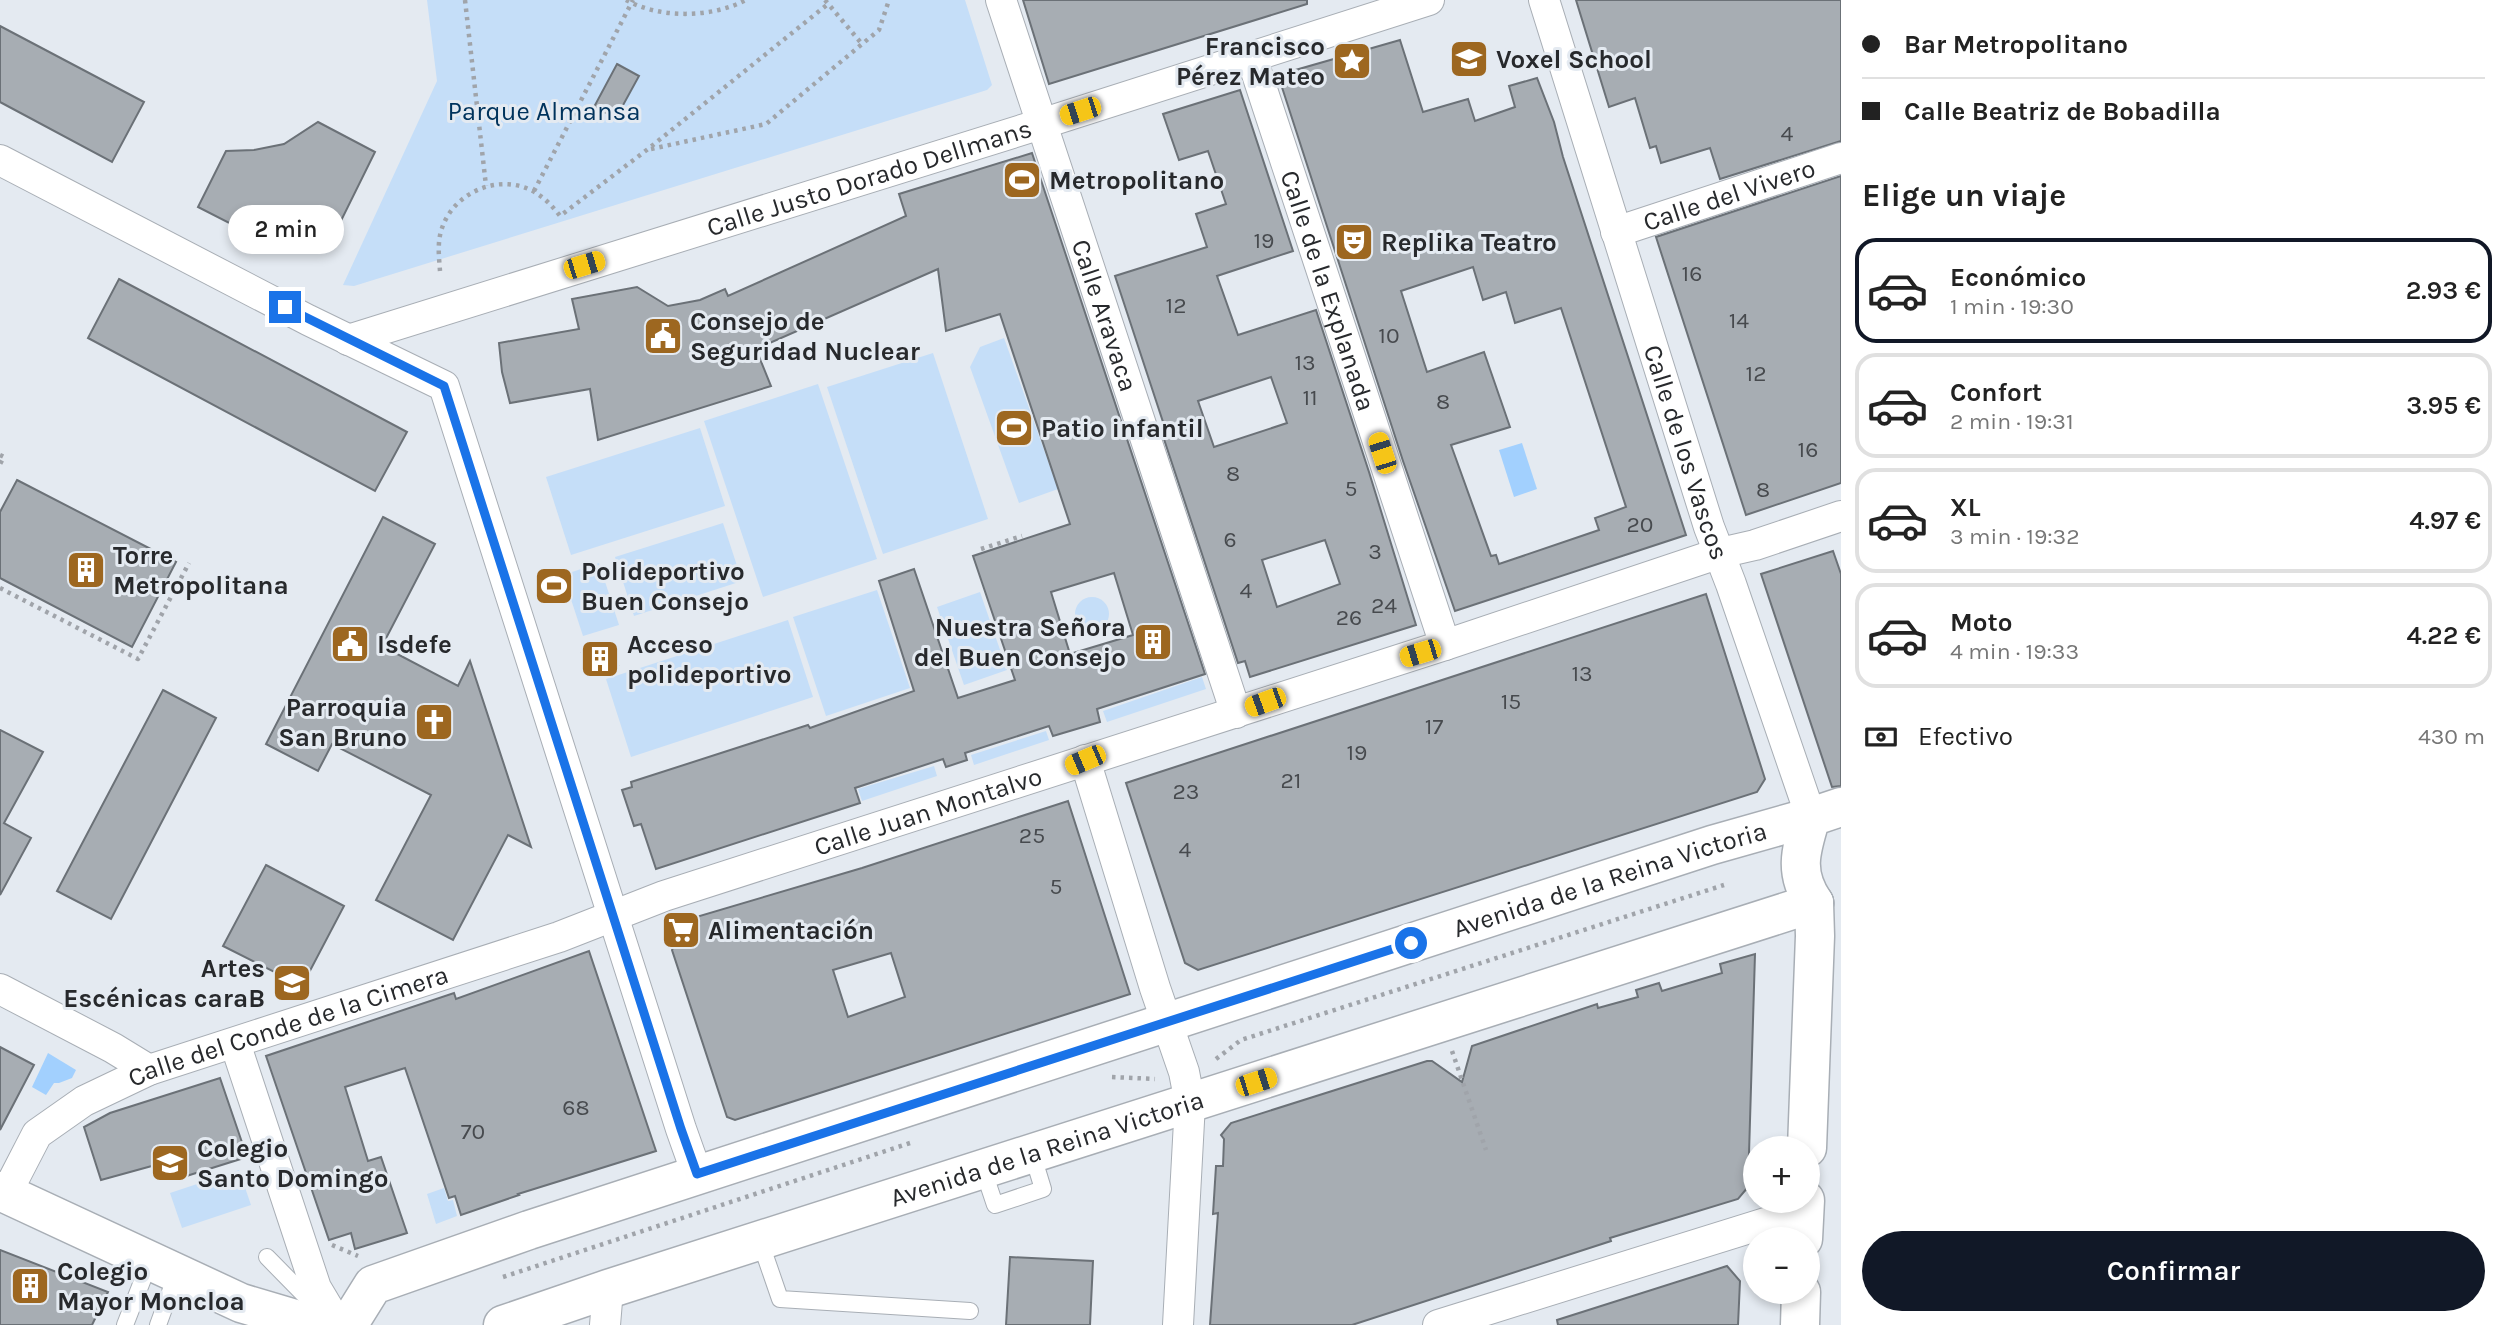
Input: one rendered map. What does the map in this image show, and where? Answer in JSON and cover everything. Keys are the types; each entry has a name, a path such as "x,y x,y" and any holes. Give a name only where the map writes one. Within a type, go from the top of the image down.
{"street":[{"name":"Calle Aravaca","path":"1000,0 1236,713"},
{"name":"Calle Justo Dorado Dellmans","path":"348,340 1429,0"},
{"name":"Calle de los Vascos","path":"1544,0 1709,527 1827,816"},
{"name":"Calle de la Explanada","path":"1251,56 1445,645"},
{"name":"Calle del Vivero","path":"1616,232 1841,158"},
{"path":"0,160 348,340 444,386 697,1174"},
{"name":"Calle Juan Montalvo","path":"613,915 664,896 1841,516"},
{"path":"1085,760 1187,1088 1178,1325"},
{"path":"1807,1136 1815,936 1832,895 1804,889 1800,863 1827,816"},
{"name":"Avenida de la Reina Victoria","path":"348,1325 373,1285 529,1230 1712,845 1827,816"},
{"name":"Avenida de la Reina Victoria","path":"503,1325 607,1307 760,1241 1032,1153 1187,1088 1832,895"},
{"name":"Calle del Conde de la Cimera","path":"3,1193 37,1134 84,1101 149,1070 559,937 613,915"},
{"path":"0,989 113,1048 149,1070"},
{"path":"235,1043 312,1278 336,1325"},
{"path":"3,1193 241,1303 315,1325"},
{"path":"1438,1325 1804,1217"},
{"path":"1800,1325 1801,1304"}],"lane":[{"path":"760,1241 780,1299 970,1311"},
{"path":"267,1257 336,1325"},
{"path":"125,1325 163,1267"},
{"path":"158,1325 163,1267"}],"path":[{"path":"466,0 486,186"},
{"path":"534,191 630,1 674,13 697,13 719,10 746,0"},
{"path":"648,149 766,124 879,30 889,0"},
{"path":"440,271 439,243 442,228 449,214 471,192 486,186 519,186 534,191 549,202 560,216 648,149 827,2 862,44"},
{"path":"0,455 4,457 0,464"},
{"path":"981,549 1023,536"},
{"path":"0,588 138,659 189,563"},
{"path":"1103,1080 1116,1076 1158,1079 1187,1088 1206,1066 1241,1040 1724,885"},
{"path":"1450,1047 1486,1150"},
{"path":"501,1277 920,1140"},
{"path":"324,1244 356,1257 368,1252"}],"green space":[{"name":"Parque Almansa","path":"427,0 965,0 992,85 987,90 354,286 343,285 437,81"},
{"name":"Patio infantil","path":"1004,338 1058,489 1019,503 970,367 980,347"},
{"path":"933,353 988,519 883,554 827,387"},
{"path":"818,384 877,559 763,597 704,421"},
{"path":"700,428 725,506 571,555 546,477"},
{"path":"723,523 742,581 634,616 615,557"},
{"path":"599,563 619,625 583,636 563,575"},
{"path":"877,590 910,688 826,716 793,617"},
{"path":"980,592 1007,670 964,685 937,607"},
{"path":"1092,597 1104,602 1109,614 1104,626 1092,631 1080,626 1075,614 1080,602"},
{"path":"788,620 813,697 631,757 606,679"},
{"path":"1202,677 1206,689 1107,722 1103,711"},
{"path":"1046,731 1049,740 974,765 971,755"},
{"path":"934,766 937,776 862,801 858,789"},
{"path":"239,1170 251,1205 182,1228 170,1193"},
{"path":"444,1188 448,1201 453,1200 457,1216 436,1224 427,1194"}],"water":[{"path":"1522,443 1537,489 1514,497 1499,450"},
{"path":"48,1053 76,1070 72,1078 54,1083 46,1095 32,1087"}],"building":[{"path":"1023,0 1307,0 1307,4 1049,84"},
{"path":"1576,0 1841,0 1841,141 1720,179 1710,148 1661,163 1656,146 1650,148 1635,98 1609,107"},
{"path":"0,26 144,102 112,162 0,102"},
{"path":"1400,40 1423,112 1468,99 1475,121 1515,107 1509,86 1537,78 1554,122 1686,535 1455,611 1403,461 1278,75","holes":["1473,267 1483,300 1506,292 1515,323 1561,308 1626,507 1595,518 1599,530 1499,564 1496,555 1491,556 1451,445 1510,427 1484,352 1427,372 1401,291"]},
{"path":"617,64 639,76 616,118 594,107"},
{"path":"1240,90 1293,251 1217,276 1238,335 1316,310 1416,625 1250,677 1245,661 1238,663 1160,427 1164,425 1115,276 1207,247 1196,214 1226,204 1208,151 1179,160 1163,114","holes":["1271,377 1287,423 1214,447 1198,401","1325,540 1340,584 1277,607 1262,560"]},
{"path":"318,122 375,152 331,241 316,230 295,236 286,252 198,207 226,151 254,150 284,144"},
{"path":"1032,153 1205,674 1097,709 1100,722 1053,736 1049,726 965,753 967,760 946,767 943,759 855,788 860,803 656,869 641,824 634,826 622,790 632,787 631,782 808,725 810,728 914,691 879,581 914,569 958,698 1015,680 973,556 1070,524 1000,314 946,331 938,269 756,349 771,386 598,440 590,389 510,403 502,372 499,343 579,329 572,299 637,287 668,306 700,300 725,289 728,296 906,216 899,194","holes":["1114,573 1133,635 1070,654 1051,592"]},
{"path":"1841,176 1841,483 1746,515 1656,237"},
{"path":"119,279 407,432 375,491 88,338"},
{"name":"Torre Metropolitana","path":"17,480 176,562 132,647 0,578 0,512"},
{"path":"383,517 435,544 382,646 458,686 470,661 531,847 508,835 453,940 376,900 431,795 332,744 318,771 266,744"},
{"path":"1833,551 1841,574 1841,786 1832,787 1761,574"},
{"path":"1706,594 1765,779 1757,792 1198,970 1185,963 1126,783"},
{"name":"Acceso polideportivo","path":"611,643 618,665 590,675 582,653"},
{"path":"163,690 216,718 111,919 57,891"},
{"path":"0,730 43,752 4,823 31,838 0,895"},
{"path":"1068,801 1130,994 735,1120 727,1117 672,950 686,920 862,868","holes":["891,953 905,997 848,1017 833,970"]},
{"path":"266,865 344,906 302,986 223,946"},
{"path":"589,951 656,1151 518,1194 461,1215 455,1196 449,1198 405,1068 345,1087 368,1161 381,1157 407,1233 355,1249 351,1233 329,1240 266,1056 454,993 456,999"},
{"path":"1755,954 1750,1136 1743,1136 1743,1193 1738,1199 1610,1238 1611,1241 1352,1325 1210,1325 1218,1213 1213,1214 1216,1166 1223,1166 1224,1139 1221,1135 1231,1123 1427,1061 1432,1061 1462,1082 1472,1046 1597,1004 1598,1008 1638,997 1636,990 1659,983 1662,991 1722,973 1720,964"},
{"path":"0,1047 34,1065 0,1130"},
{"path":"220,1078 247,1157 177,1179 170,1161 101,1180 84,1127 110,1113"},
{"name":"Colegio Mayor Moncloa","path":"0,1250 108,1292 92,1325 0,1325"},
{"path":"1010,1257 1093,1261 1090,1325 1006,1325"},
{"path":"1727,1266 1740,1281 1738,1325 1558,1325 1557,1320"}],"place":[{"name":"Voxel School","path":"1469,59"},
{"name":"Francisco Pérez Mateo","path":"1352,61"},
{"name":"Metropolitano","path":"1022,180"},
{"name":"Replika Teatro","path":"1354,242"},
{"name":"Consejo de Seguridad Nuclear","path":"663,336"},
{"name":"Patio infantil","path":"1014,428"},
{"name":"Torre Metropolitana","path":"86,570"},
{"name":"Polideportivo Buen Consejo","path":"554,586"},
{"name":"Nuestra Señora del Buen Consejo","path":"1153,642"},
{"name":"Isdefe","path":"350,644"},
{"name":"Acceso polideportivo","path":"600,659"},
{"name":"Parroquia San Bruno","path":"434,722"},
{"name":"Alimentación","path":"681,930"},
{"name":"Artes Escénicas caraB","path":"292,983"},
{"name":"Colegio Santo Domingo","path":"170,1163"},
{"name":"Colegio Mayor Moncloa","path":"30,1286"}],"route":[{"path":"285,307 444,386 697,1174 1411,943"}]}
